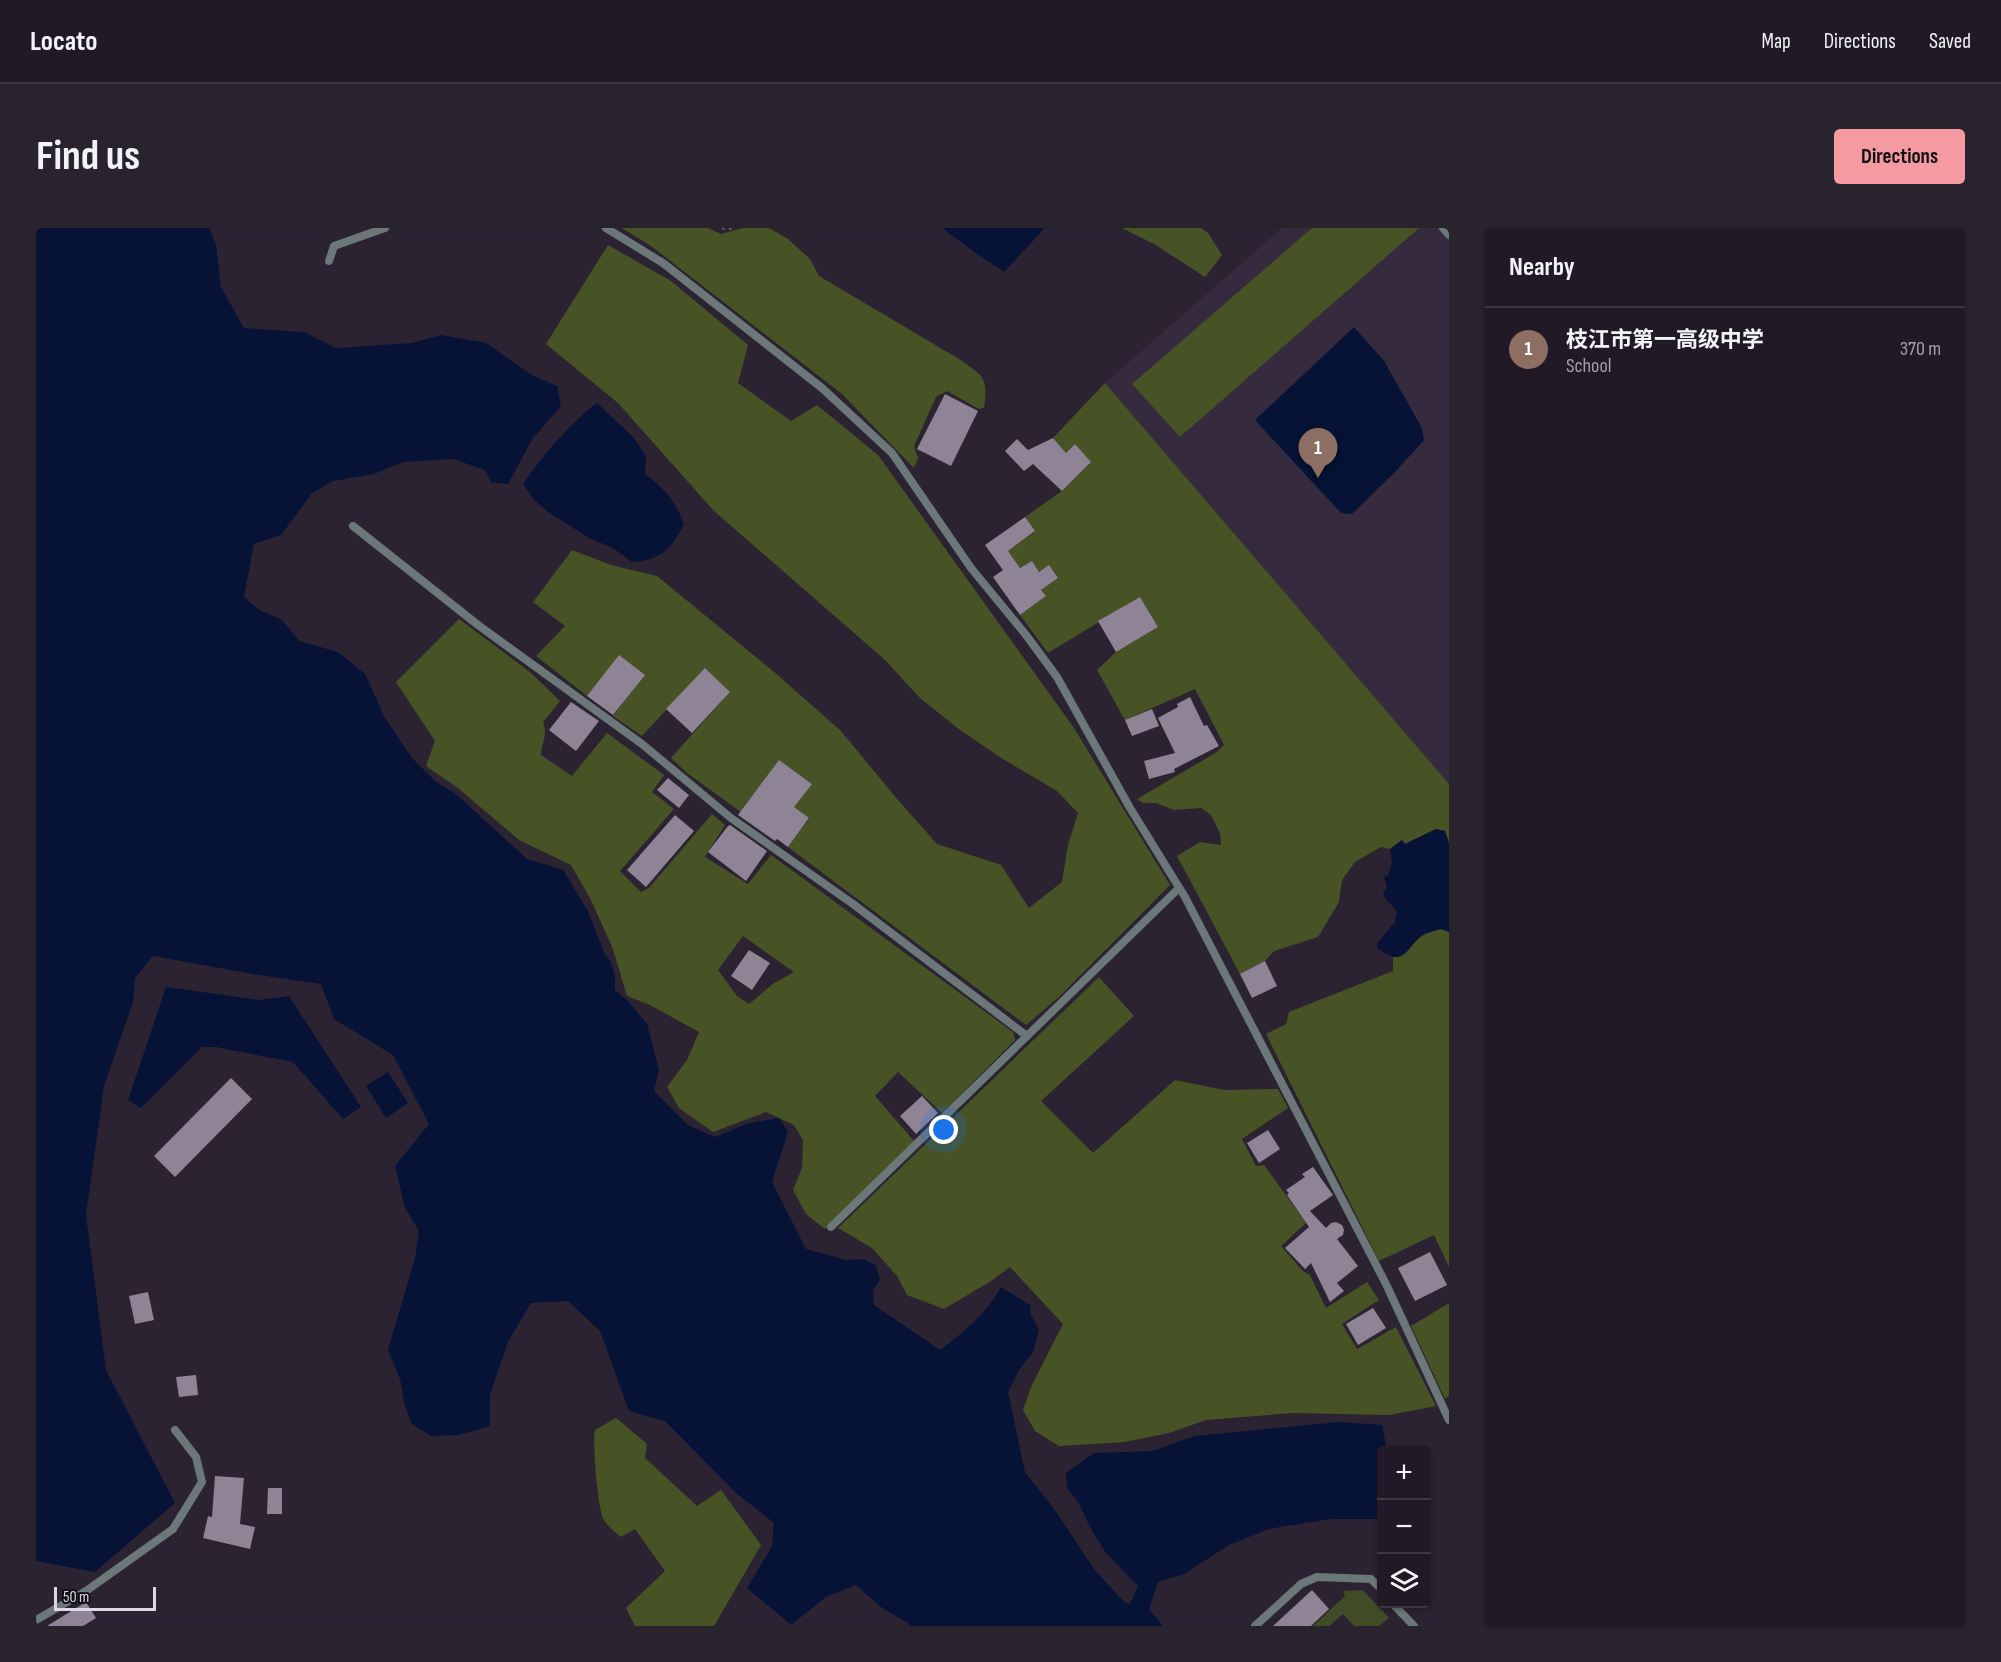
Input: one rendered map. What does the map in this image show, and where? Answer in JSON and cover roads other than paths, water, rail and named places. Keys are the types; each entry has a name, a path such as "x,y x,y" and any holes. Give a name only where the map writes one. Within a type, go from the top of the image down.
{"lane":[{"path":"329,261 334,246 385,228"},
{"path":"606,228 663,263 822,388 892,453 971,568 1057,677 1130,808 1179,888 1266,1051 1386,1284 1449,1420"},
{"path":"1443,228 1449,234"},
{"path":"353,526 478,625 642,744 731,818 905,942 1027,1036"},
{"path":"831,1227 1179,888"},
{"path":"36,1620 86,1591 173,1529 201,1482 196,1457 175,1430"},
{"path":"1255,1626 1301,1584 1317,1577 1371,1579 1377,1585"},
{"path":"1398,1608 1414,1626"}],"water":[{"path":"36,228 209,228 216,244 221,287 244,328 304,332 336,348 412,343 441,335 486,343 532,375 557,386 561,406 533,438 508,484 491,482 485,470 453,459 403,462 374,474 333,481 312,493 281,535 254,544 244,597 261,611 282,620 299,641 338,652 365,674 385,718 412,758 435,781 456,794 527,859 563,870 588,911 604,952 612,964 615,990 629,1002 647,1024 659,1070 654,1091 688,1125 715,1137 749,1123 779,1118 788,1132 772,1182 806,1249 846,1260 864,1259 876,1266 880,1280 873,1291 874,1305 940,1350 974,1322 1001,1287 1030,1305 1031,1315 1039,1330 1033,1352 1019,1370 1008,1392 1025,1472 1057,1513 1094,1569 1124,1602 1130,1604 1138,1586 1106,1553 1078,1502 1067,1488 1066,1473 1094,1453 1153,1451 1194,1436 1339,1422 1382,1425 1386,1446 1377,1446 1377,1519 1330,1519 1269,1529 1229,1545 1184,1574 1158,1582 1149,1609 1163,1626 909,1626 881,1607 856,1585 826,1597 791,1625 747,1588 772,1546 774,1523 736,1493 665,1421 629,1411 600,1331 568,1301 531,1303 508,1342 490,1395 490,1426 459,1435 431,1436 412,1424 405,1406 400,1379 388,1350 415,1258 419,1231 405,1208 395,1166 429,1124 393,1055 334,1019 321,984 153,956 135,978 133,1002 104,1086 86,1215 106,1370 175,1503 95,1572 36,1561"},
{"path":"942,228 1045,228 1004,272"},
{"path":"1354,327 1384,361 1422,428 1424,440 1352,514 1341,513 1255,420"},
{"path":"597,403 633,437 646,456 645,474 669,496 684,524 670,546 658,556 650,559 632,562 613,548 589,538 548,512 534,500 523,484 557,440"},
{"path":"1436,829 1445,831 1449,843 1449,932 1441,929 1426,934 1420,937 1404,954 1392,956 1377,948 1378,942 1395,922 1397,912 1383,894 1387,887 1384,877 1388,875 1392,863 1390,849 1402,840 1405,844"},
{"path":"166,987 259,1000 289,996 361,1107 343,1119 293,1062 216,1047 202,1047 141,1108 128,1100"},
{"path":"388,1072 408,1103 386,1118 366,1086"}],"place":[{"name":"枝江市第一高级中学","path":"1318,478"}]}
